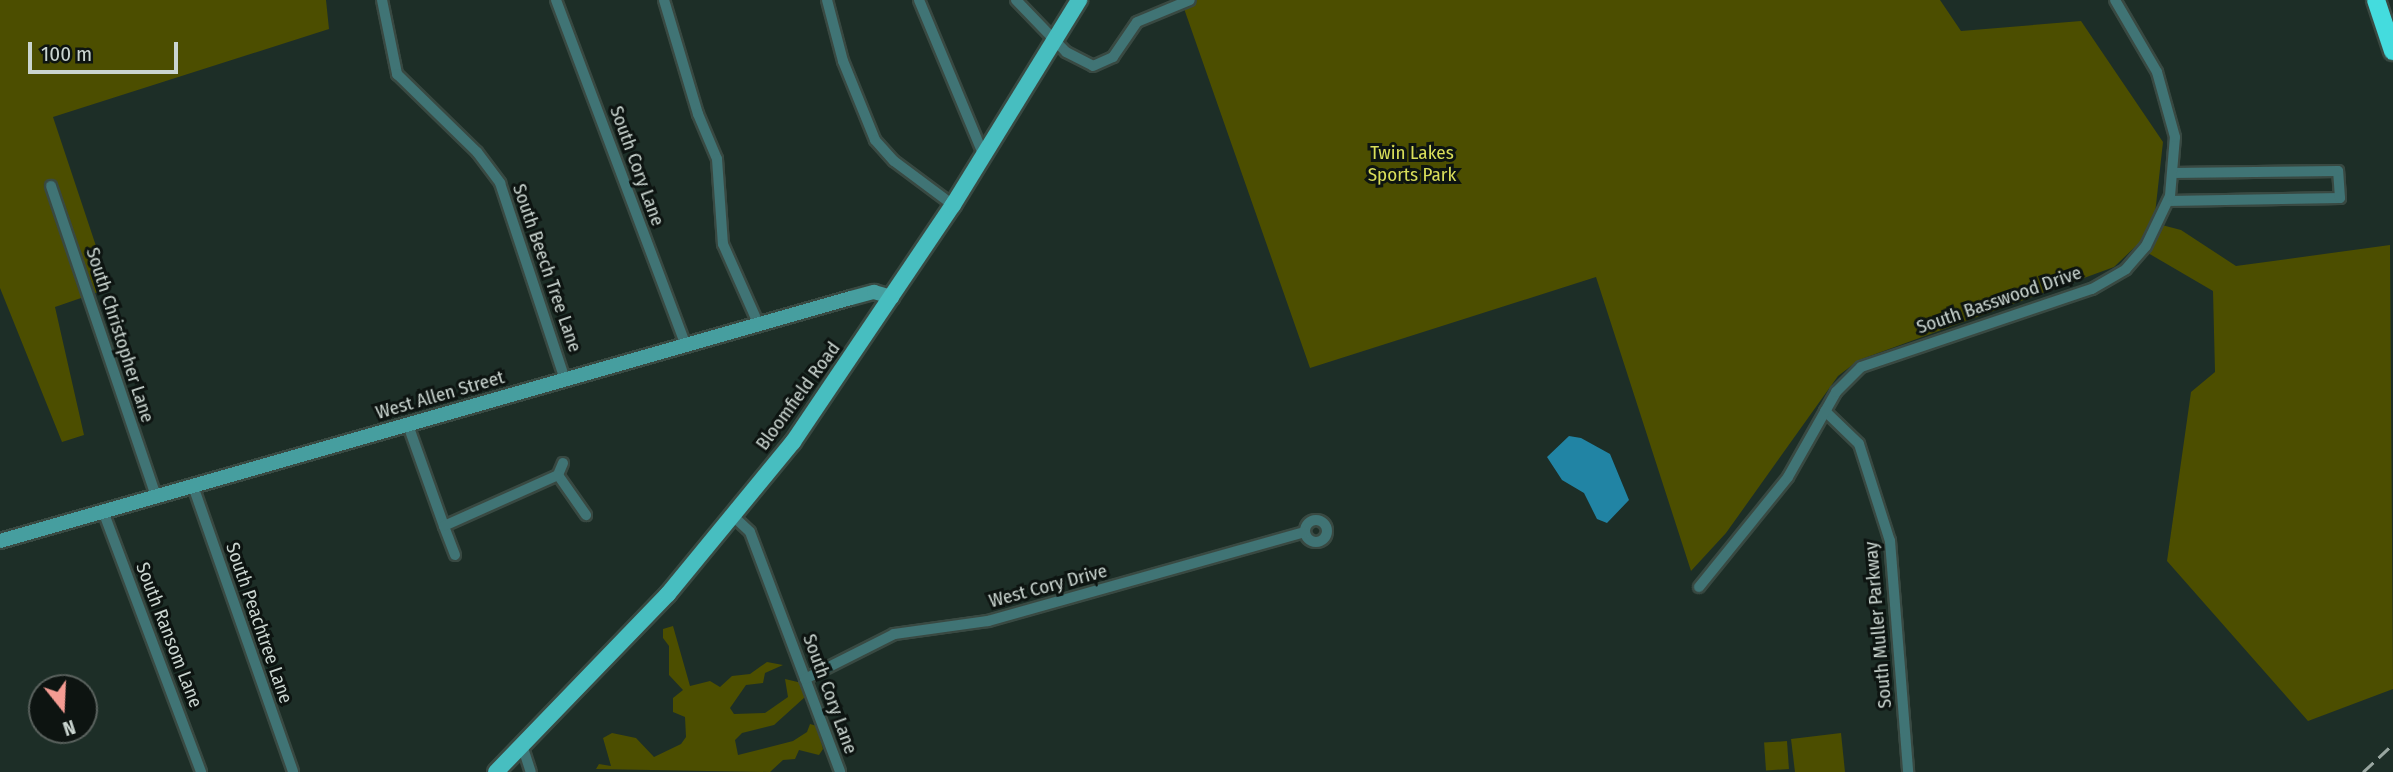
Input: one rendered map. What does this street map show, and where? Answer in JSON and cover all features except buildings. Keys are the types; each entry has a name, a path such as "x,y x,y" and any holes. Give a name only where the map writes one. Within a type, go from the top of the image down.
{"highway":[{"path":"2376,0 2393,51"}],"main road":[{"name":"Bloomfield Road","path":"496,772 619,648 733,516 801,431 953,205 1079,0"}],"street":[{"name":"South Beech Tree Lane","path":"382,0 397,74 477,152 500,183 565,379"},
{"name":"South Cory Lane","path":"556,0 685,344"},
{"path":"664,0 698,114 717,159 723,244 758,323"},
{"path":"827,0 843,61 875,140 894,160 953,205"},
{"path":"919,0 983,154"},
{"path":"1016,0 1075,59 1099,65 1113,57 1137,22 1190,0"},
{"name":"South Basswood Drive","path":"1699,587 1788,477 1843,384 1872,361 2075,295 2126,268 2146,246 2168,201 2175,137 2171,111 2157,72 2115,0"},
{"path":"2168,201 2340,198 2339,171 2172,173"},
{"name":"South Christopher Lane","path":"51,186 156,496"},
{"name":"West Allen Street","path":"0,541 758,323 874,292 892,297"},
{"name":"South Muller Parkway","path":"1825,411 1859,444 1891,541 1908,772"},
{"path":"408,425 455,555"},
{"path":"444,526 558,475 563,463"},
{"path":"558,475 586,515"},
{"name":"South Peachtree Lane","path":"193,486 293,772"},
{"name":"South Ransom Lane","path":"103,511 201,772"},
{"name":"South Cory Lane","path":"733,516 750,532 840,772"},
{"name":"West Cory Drive","path":"806,679 894,634 996,619 1305,533"},
{"path":"522,745 531,772"}],"green space":[{"path":"0,0 326,0 329,29 53,117 110,288 55,307 84,435 62,442 0,288"},
{"name":"Twin Lakes Sports Park","path":"1181,0 1940,0 1961,31 2081,21 2163,142 2154,223 2181,230 2236,266 2390,245 2393,689 2308,721 2167,561 2191,392 2215,372 2213,291 2136,246 2114,267 1859,360 1838,376 1726,533 1691,571 1596,277 1310,368"},
{"path":"673,626 690,686 710,681 720,687 732,676 750,674 767,662 783,665 765,673 763,683 746,685 730,708 734,714 765,713 788,697 785,679 802,683 805,697 774,725 742,733 735,740 738,755 793,741 807,732 810,724 817,726 823,749 819,755 799,750 795,759 783,760 770,772 596,769 599,764 611,766 603,738 612,733 636,738 654,757 681,744 686,737 685,717 673,712 673,698 683,690 669,675 669,646 663,638 663,629"},
{"path":"1841,733 1845,772 1795,772 1791,739"},
{"path":"1787,741 1789,769 1766,771 1764,743"}],"water":[{"path":"1569,436 1581,438 1610,454 1629,500 1607,523 1597,519 1584,493 1562,480 1547,457"}],"railway":[{"path":"2363,772 2393,744"}]}
